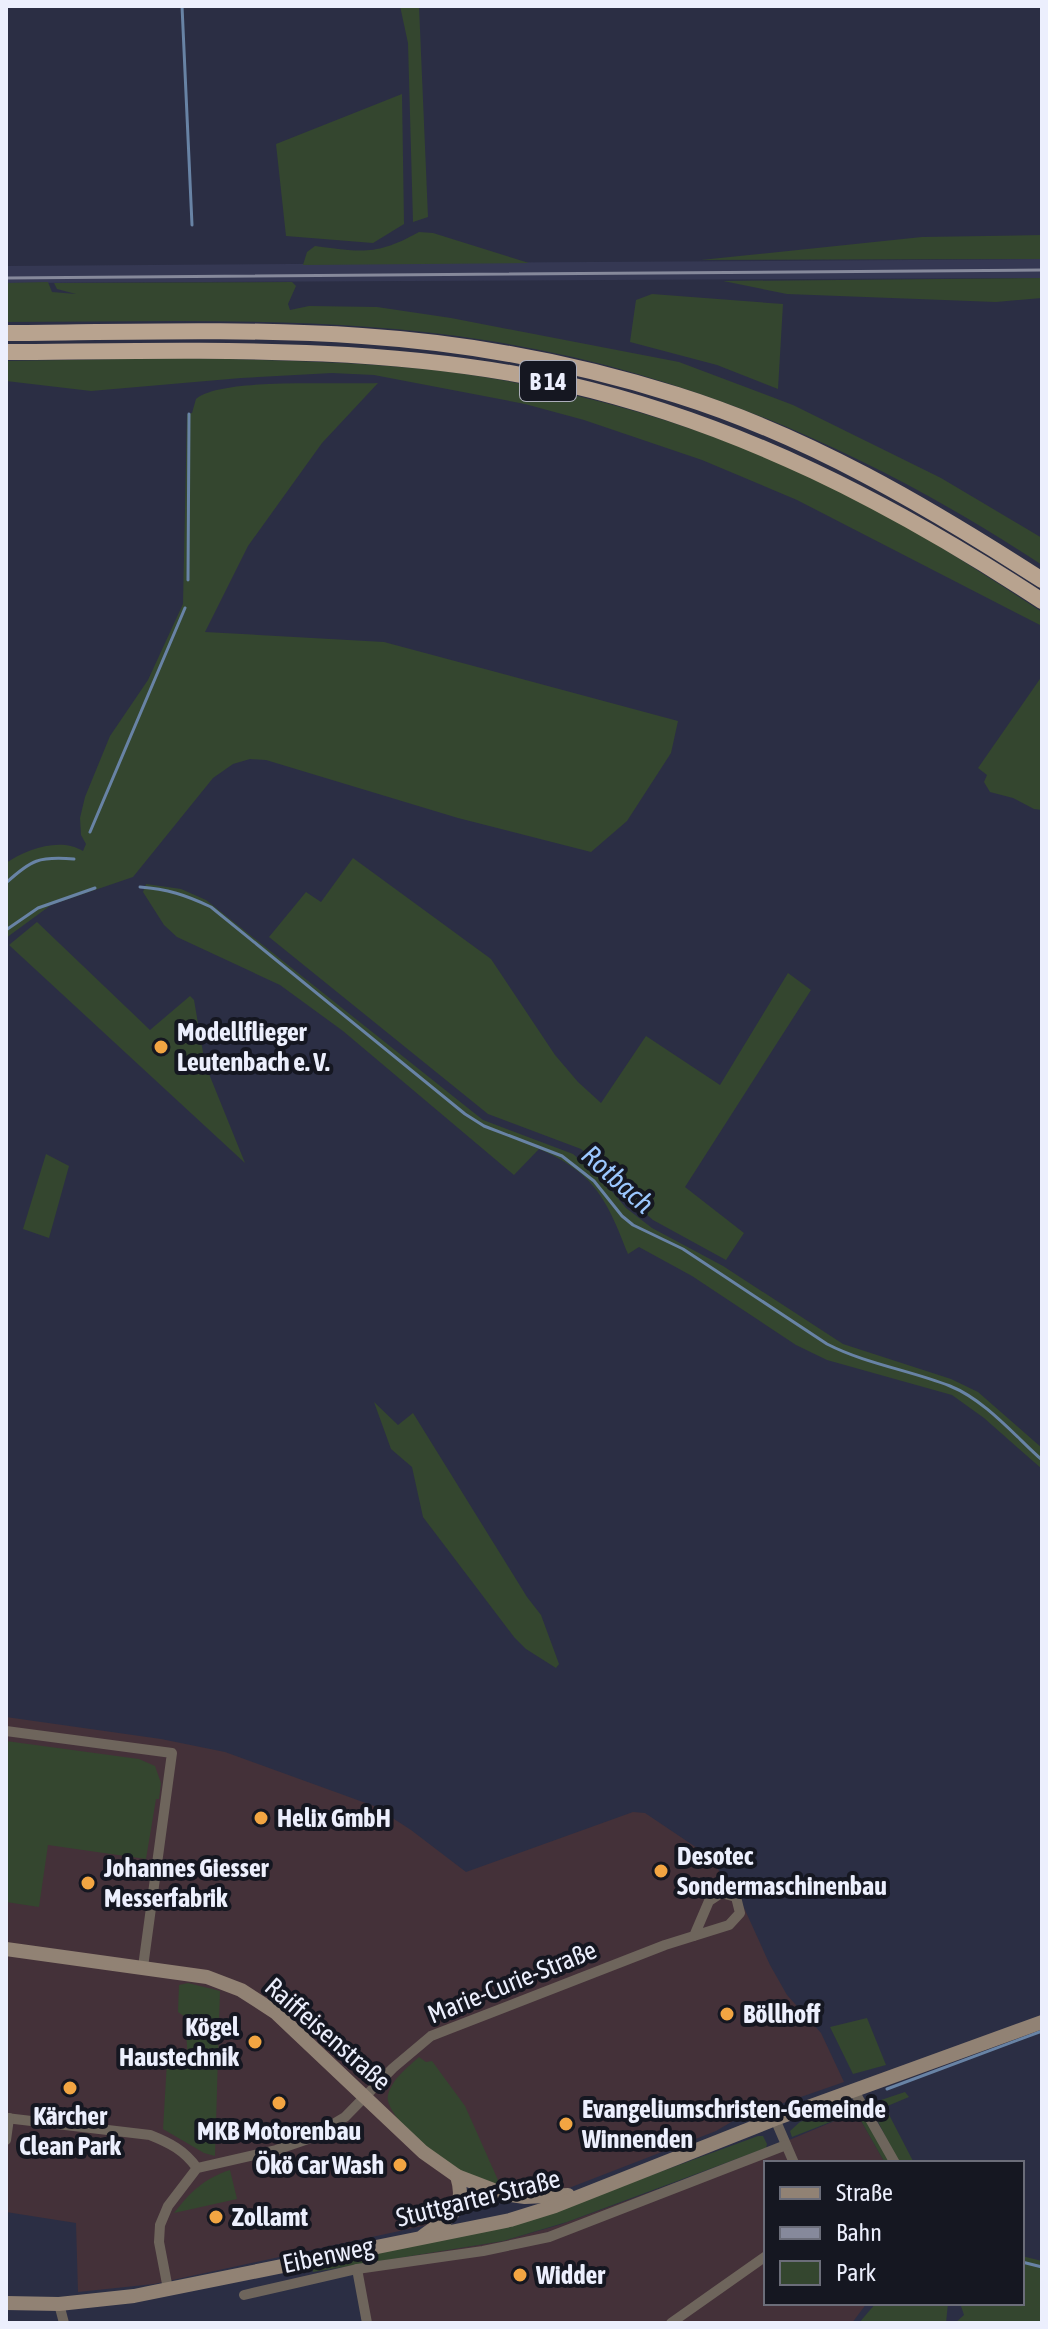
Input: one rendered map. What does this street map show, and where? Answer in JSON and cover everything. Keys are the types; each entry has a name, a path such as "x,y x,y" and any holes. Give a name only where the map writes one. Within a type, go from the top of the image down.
{"highway":[{"name":"B 14","path":"6,333 229,332 363,336 517,355 576,369 675,394 810,448 891,488 1042,580"},
{"name":"B 14","path":"6,352 284,351 472,368 564,384 682,417 809,467 909,519 1042,601"}],"main road":[{"name":"Raiffeisenstraße","path":"6,1949 207,1977 259,2000 437,2163 457,2176 485,2189 525,2197 556,2197 596,2190"},
{"name":"Stuttgarter Straße","path":"6,2303 59,2304 134,2296 510,2220 596,2190 853,2089 1042,2022"},
{"path":"419,2239 451,2216 459,2206 462,2196 457,2176"}],"street":[{"path":"6,1731 172,1753 143,1967"},
{"name":"Marie-Curie-Straße","path":"197,2168 254,2156 308,2139 345,2117 393,2068 431,2036 734,1922 740,1913 736,1897 727,1893 712,1897 694,1936"},
{"path":"853,2089 894,2161"},
{"path":"6,2140 8,2118 150,2135 172,2143 187,2155 197,2168 168,2206 160,2225 159,2242 168,2289"},
{"path":"775,2119 793,2161"},
{"name":"Eibenweg","path":"244,2295 357,2269 483,2251 549,2237 786,2145"},
{"path":"671,2323 764,2257"},
{"path":"357,2269 367,2323"},
{"path":"59,2304 64,2323"}],"shaded area":[{"path":"1042,259 1042,278 6,283 6,266"},
{"path":"6,1717 161,1739 225,1752 374,1806 466,1872 633,1812 645,1813 703,1852 718,1869 740,1899 787,1995 821,2033 844,2082 772,2107 755,2108 716,2131 569,2188 517,2191 461,2174 455,2205 432,2224 154,2284 78,2292 76,2223 6,2212"},
{"path":"856,2112 884,2161 764,2161 764,2305 866,2305 852,2323 370,2323 360,2264 503,2241 559,2225 763,2151"}],"green space":[{"path":"400,6 419,6 428,217 413,222 408,43"},
{"path":"402,94 404,224 373,243 286,236 276,144"},
{"path":"419,232 433,233 529,263 303,265 307,252 315,246 345,250 380,249"},
{"path":"1042,235 1042,259 701,260 922,237"},
{"path":"1042,278 1042,298 996,302 787,294 723,281"},
{"path":"48,282 52,292 76,294 57,289 54,283 292,282 296,286 288,304 290,310 309,306 377,307 451,318 679,362 793,405 941,478 1042,538 1042,565 978,524 844,453 775,422 632,372 484,340 365,327 185,321 6,322 6,283"},
{"path":"652,294 783,304 778,389 717,365 630,342 636,300"},
{"path":"182,358 345,363 442,371 542,388 640,413 736,445 857,499 937,545 1042,612 1042,626 797,500 702,460 584,420 525,404 374,375 332,373 91,391 6,381 6,361"},
{"path":"378,383 322,443 248,546 205,632 384,642 678,721 671,753 627,821 591,852 458,818 266,760 250,759 233,764 213,778 133,877 51,905 6,938 6,863 44,846 64,845 83,851 86,844 81,835 80,818 85,797 110,736 148,680 183,604 187,414 192,413 196,399 209,392 254,385"},
{"path":"1042,676 1042,810 990,792 984,782 987,775 978,768"},
{"path":"353,858 491,959 555,1055 601,1103 646,1036 720,1085 788,973 811,990 685,1187 744,1233 726,1260 653,1220 631,1201 606,1170 581,1149 488,1114 269,937 306,892 321,902"},
{"path":"146,884 181,889 206,900 483,1120 573,1154 600,1177 626,1208 652,1228 723,1266 843,1344 951,1379 978,1392 1042,1448 1042,1469 984,1418 952,1395 827,1360 796,1345 692,1276 639,1247 628,1254 597,1190 574,1168 539,1149 514,1175 343,1031 280,985 177,937 164,925 143,892"},
{"name":"Modellflieger Leutenbach e. V.","path":"37,922 150,1030 190,996 194,1000 205,1064 245,1163 9,945"},
{"path":"46,1154 69,1166 49,1238 23,1229"},
{"path":"374,1402 398,1425 413,1413 541,1615 559,1664 556,1668 526,1649 514,1637 423,1517 412,1467 391,1449"},
{"path":"6,1741 139,1759 155,1766 161,1783 146,1859 48,1845 39,1907 6,1902"},
{"path":"188,1983 220,1991 215,2156 204,2153 163,2129 167,2062 188,2061 185,2017 178,2012 179,1985"},
{"path":"867,2018 886,2065 853,2074 830,2027"},
{"path":"419,2057 426,2062 432,2061 465,2106 502,2189 445,2163 419,2142 393,2112 388,2102 390,2089"},
{"path":"905,2092 909,2097 885,2107 913,2161 897,2161 873,2111 875,2102"},
{"path":"857,2102 890,2161 884,2161 856,2112 792,2137 790,2131 800,2122"},
{"path":"763,2136 766,2148 567,2222 503,2241 313,2272 312,2266 548,2213"},
{"path":"230,2170 237,2199 174,2213 199,2187"},
{"path":"1024,2256 1042,2261 1042,2323 955,2323 964,2315 961,2305 1024,2305"},
{"path":"874,2305 948,2305 946,2323 859,2323"}],"waterway":[{"path":"182,6 192,225"},
{"path":"188,580 189,414"},
{"path":"90,832 185,608"},
{"path":"6,883 36,861 74,859"},
{"name":"Rotbach","path":"140,887 176,893 211,907 465,1114 484,1126 562,1156 594,1181 633,1225 683,1249 827,1344 963,1392 987,1409 1042,1460"},
{"name":"Rotbach","path":"6,930 38,908 95,888"},
{"path":"887,2089 1042,2031"},
{"path":"1024,2262 1042,2267"}],"railway":[{"path":"6,278 1042,270"}],"place":[{"name":"Modellflieger Leutenbach e. V.","path":"161,1047"},
{"name":"Helix GmbH","path":"261,1818"},
{"name":"Desotec Sondermaschinenbau","path":"661,1871"},
{"name":"Johannes Giesser Messerfabrik","path":"88,1883"},
{"name":"Böllhoff","path":"727,2014"},
{"name":"Kögel Haustechnik","path":"255,2042"},
{"name":"Kärcher Clean Park","path":"70,2088"},
{"name":"MKB Motorenbau","path":"279,2103"},
{"name":"Evangeliumschristen-Gemeinde Winnenden","path":"566,2124"},
{"name":"Ökö Car Wash","path":"400,2165"},
{"name":"Zollamt","path":"216,2217"},
{"name":"Widder","path":"520,2275"}]}
